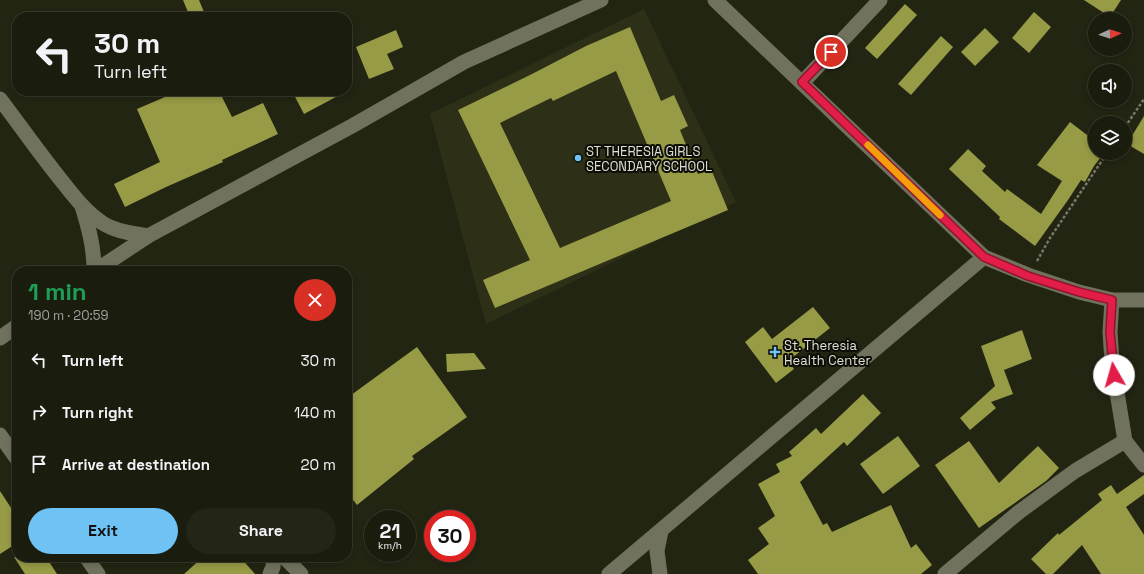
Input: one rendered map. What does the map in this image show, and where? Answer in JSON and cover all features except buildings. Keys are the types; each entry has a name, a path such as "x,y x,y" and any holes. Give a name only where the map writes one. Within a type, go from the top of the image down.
{"street":[{"path":"102,266 148,236 352,126 464,62 574,5 601,0"},
{"path":"715,0 984,257 1028,276 1079,292 1112,300 1144,300"},
{"path":"802,82 880,0"},
{"path":"0,100 47,163 82,206 103,223 112,228 148,236"},
{"path":"82,206 91,234 94,252 94,266"},
{"path":"609,574 984,257"},
{"path":"1112,300 1110,332 1112,362 1125,442 1144,465"},
{"path":"0,338 12,330"},
{"path":"0,434 12,452"},
{"path":"945,574 1025,507 1075,471 1125,442"},
{"path":"660,574 657,551 661,531"},
{"path":"90,562 98,574"},
{"path":"270,574 273,562"},
{"path":"289,562 301,574"}],"path":[{"path":"1132,117 1144,99"},
{"path":"1028,276 1050,238 1102,160"}],"shaded area":[{"name":"ST THERESIA GIRLS SECONDARY SCHOOL","path":"644,9 736,202 486,324 430,114"}],"slow traffic":[{"path":"868,145 940,215"}],"place":[{"name":"ST THERESIA GIRLS SECONDARY SCHOOL","path":"578,158"},
{"name":"St. Theresia Health Center","path":"775,352"}],"route":[{"path":"831,52 802,82 984,257 1028,276 1079,292 1112,300 1110,332 1114,375"}]}
